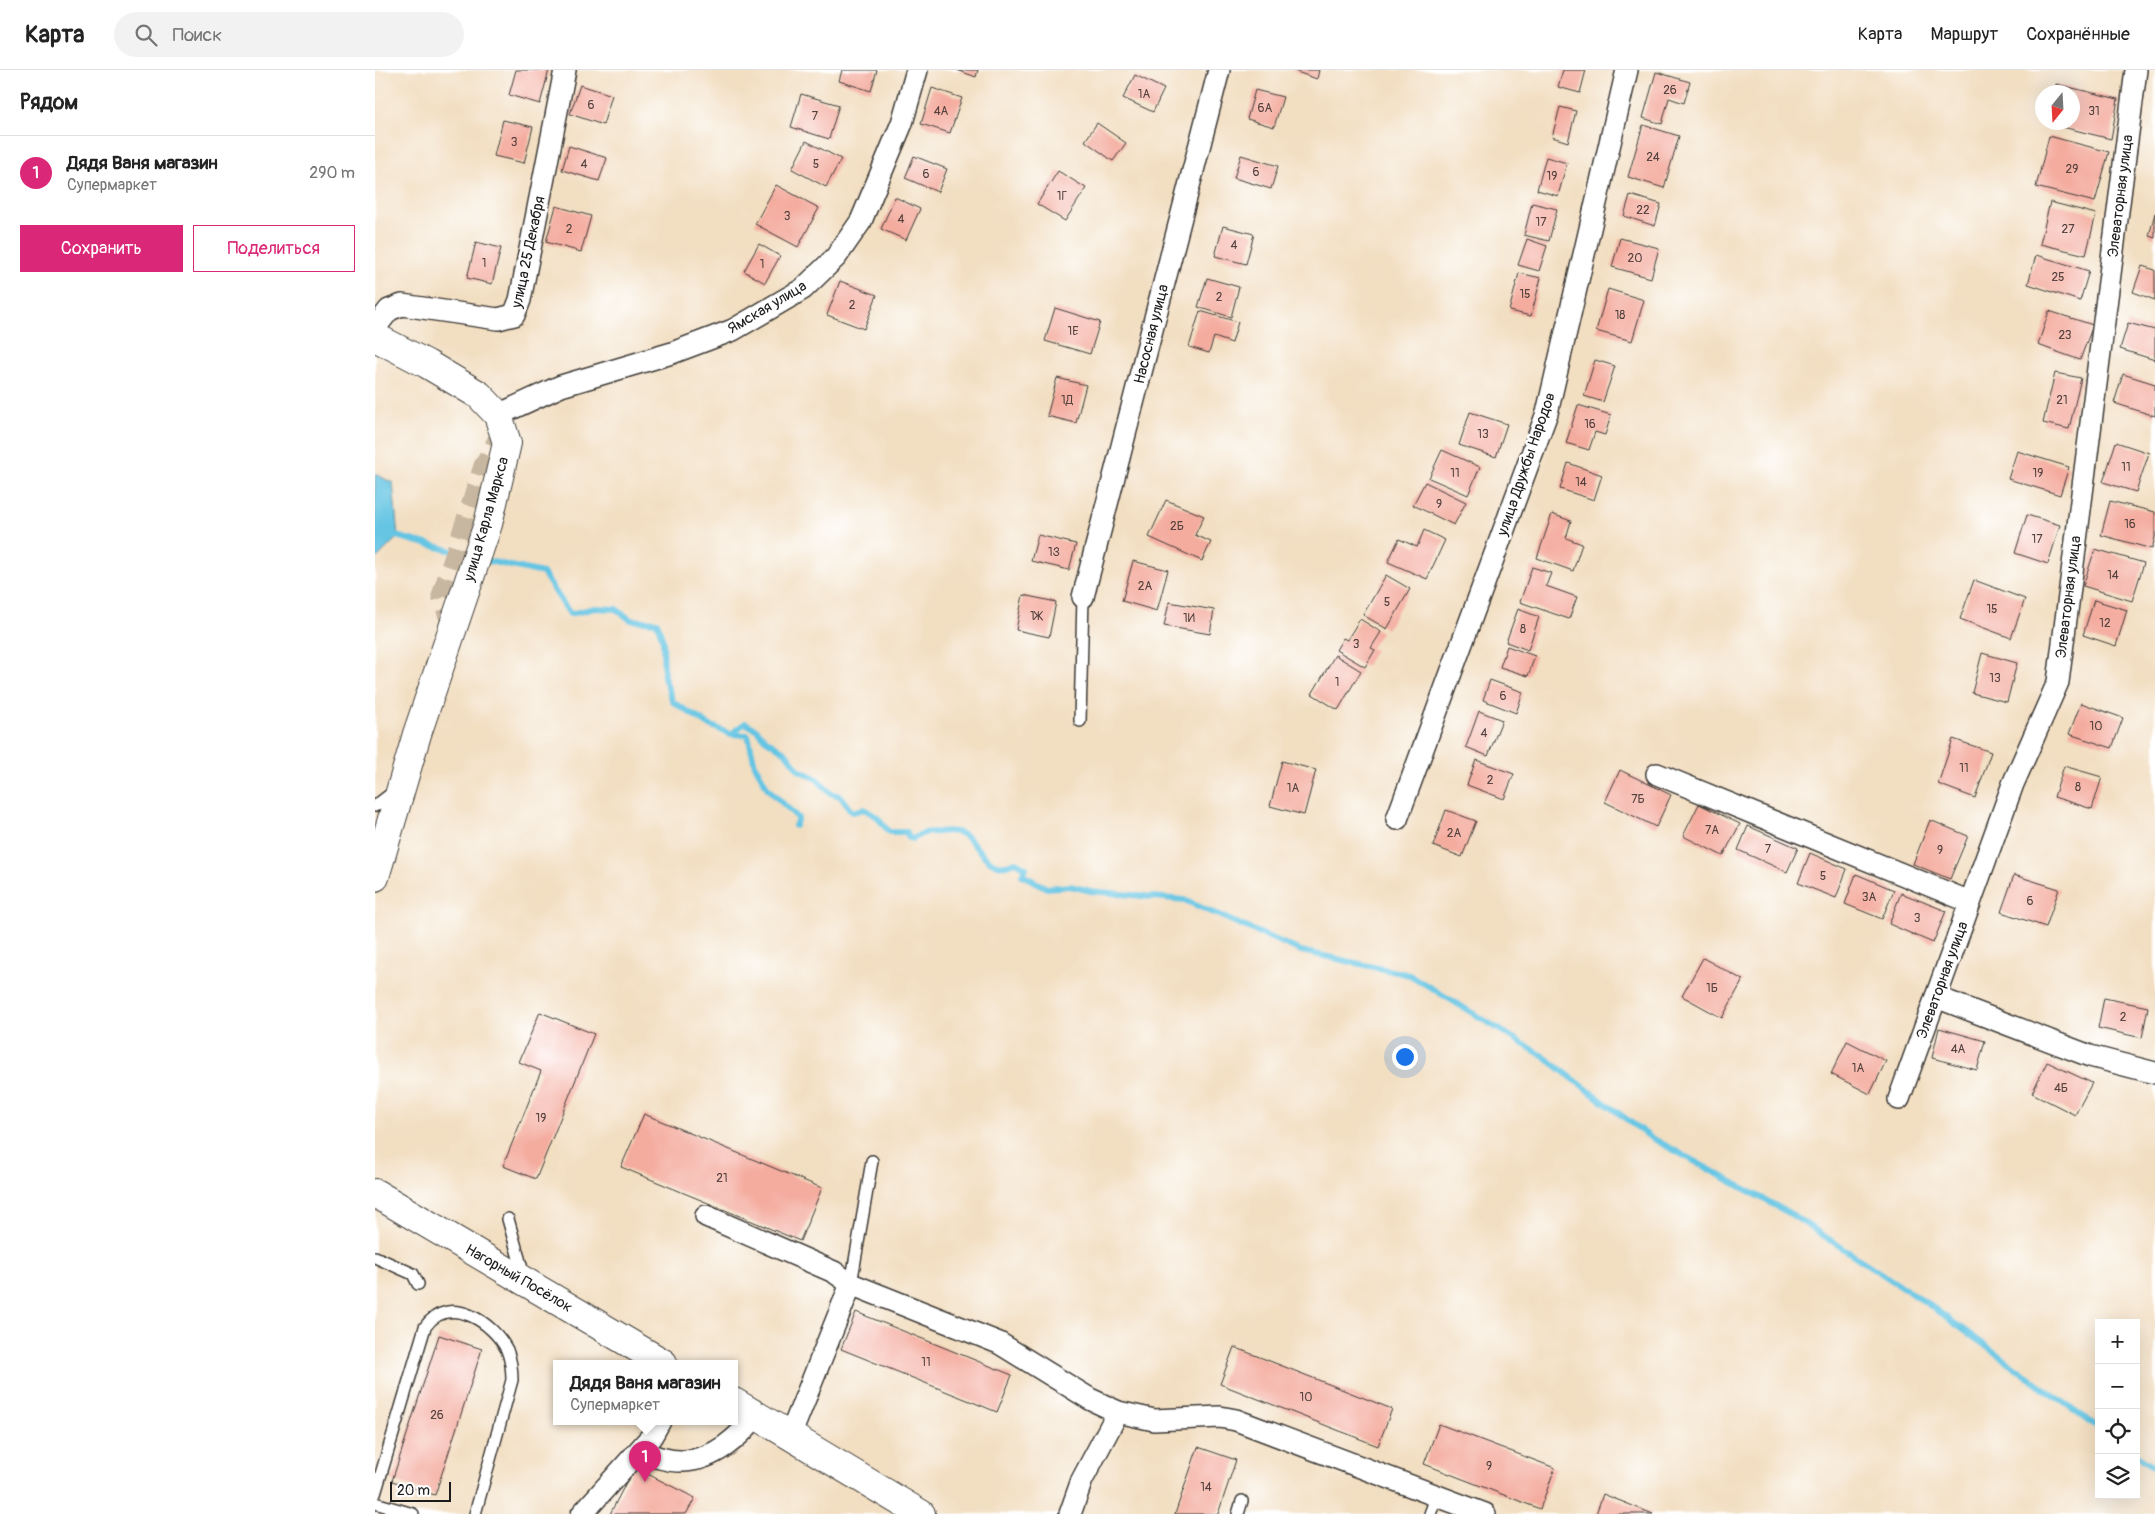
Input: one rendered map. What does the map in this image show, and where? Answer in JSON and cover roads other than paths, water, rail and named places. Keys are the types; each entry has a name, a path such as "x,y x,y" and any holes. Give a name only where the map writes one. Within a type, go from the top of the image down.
{"street":[{"name":"улица 25 Декабря","path":"375,328 389,310 403,305 498,319 514,315 520,300 565,70"},
{"name":"Ямская улица","path":"498,415 561,386 672,353 733,330 803,288 836,257 861,221 899,131 917,70"},
{"name":"Насосная улица","path":"1083,597 1219,70"},
{"name":"улица Дружбы Народов","path":"1397,819 1547,413 1627,70"},
{"name":"Элеваторная улица","path":"1899,1099 2013,784 2058,682 2136,70"},
{"name":"улица Карла Маркса","path":"375,337 457,380 479,395 498,415 507,444 488,524 417,734 402,786"},
{"path":"1657,774 1970,902"},
{"path":"375,877 402,786"},
{"path":"1936,996 2090,1056 2155,1073"},
{"name":"Нагорный Посёлок","path":"375,1193 658,1360"},
{"path":"706,1216 834,1272 851,1284 999,1343 1090,1399 1118,1412 1154,1420 1220,1417 1236,1420 1433,1505 1485,1514"},
{"path":"791,1436 851,1284"},
{"path":"738,1404 921,1514"},
{"path":"1070,1514 1082,1480 1101,1440 1118,1412"},
{"path":"639,1451 684,1462 702,1457 728,1444 739,1435 757,1414"},
{"path":"582,1514 639,1451 657,1425"}],"lane":[{"path":"1080,721 1083,597"},
{"path":"375,806 402,786"},
{"path":"851,1284 872,1161"},
{"path":"509,1219 525,1282"},
{"path":"375,1257 413,1274 418,1284"},
{"path":"375,1494 425,1327 432,1319 441,1314 460,1312 482,1321 493,1331 507,1350 512,1368 512,1380 475,1514"},
{"path":"1238,1514 1242,1501"},
{"path":"375,1503 413,1514"}],"water":[{"path":"375,474 393,483 398,537 375,560"}],"waterway":[{"path":"392,535 472,556"},
{"path":"484,560 543,573 570,614 595,608 616,609 631,620 657,622 663,641 664,677 673,702 709,725 731,734 745,723 756,729 765,739 786,753 799,770 817,779 830,793 840,796 852,812 864,809 877,817 889,832 907,832 908,837 913,839 925,833 950,831 959,833 970,840 993,863 1008,865 1016,862 1026,868 1022,875 1047,888 1070,886 1091,891 1184,900 1301,951 1410,975 1543,1056 1650,1137 1789,1213 1925,1302 2095,1425"},
{"path":"731,734 748,735 755,765 768,789 798,818 795,826"},
{"path":"2140,1457 2155,1468"}],"tunnel":[{"path":"453,628 442,596 484,466 503,431"}],"place":[{"name":"Дядя Ваня магазин","path":"645,1482"}]}
